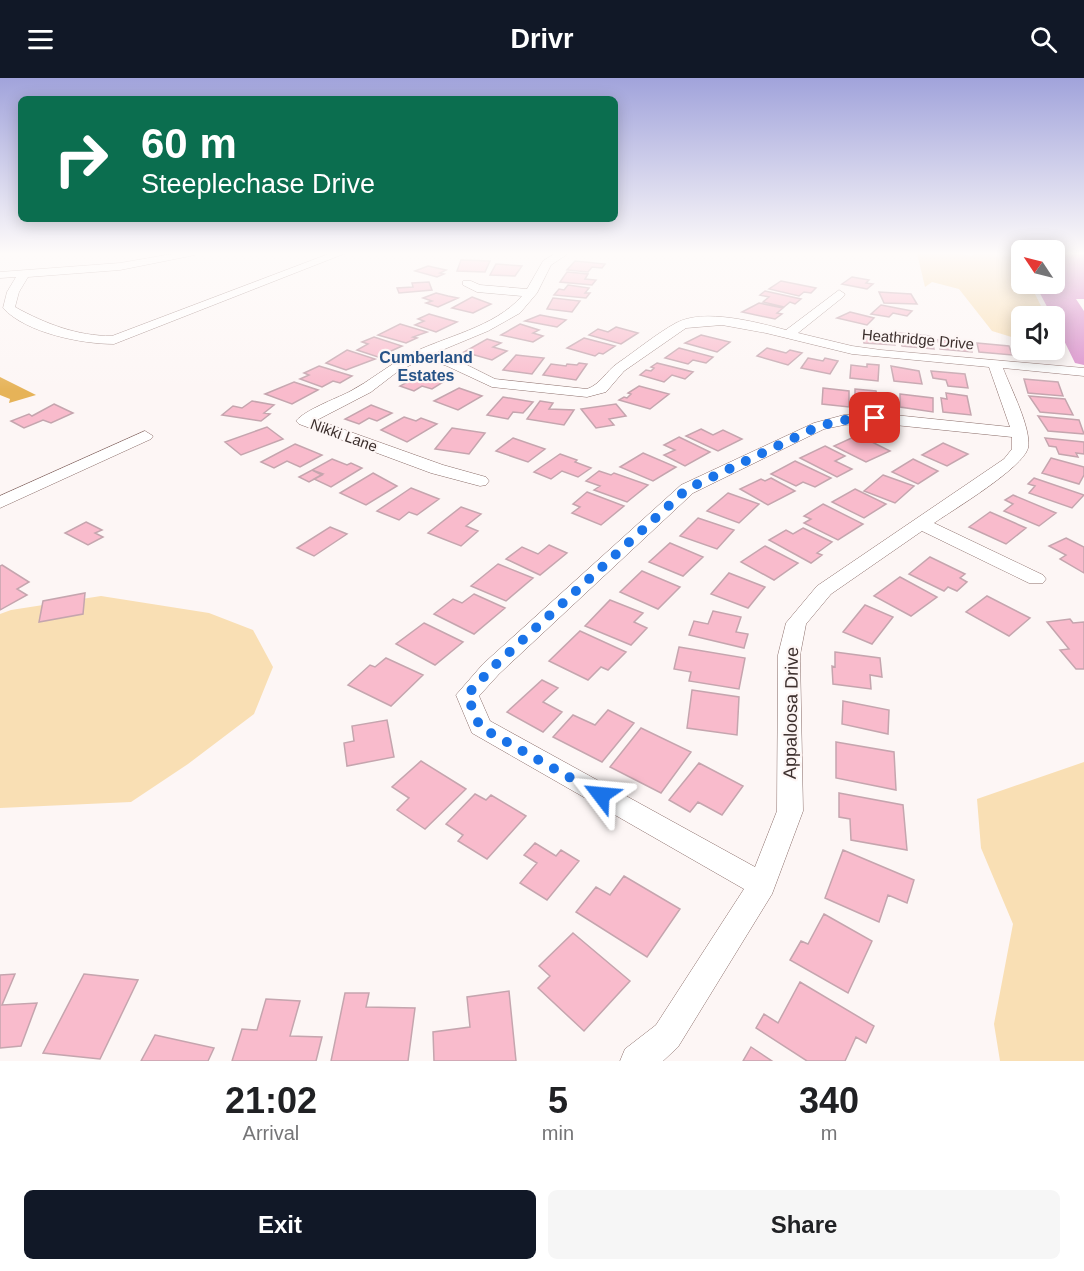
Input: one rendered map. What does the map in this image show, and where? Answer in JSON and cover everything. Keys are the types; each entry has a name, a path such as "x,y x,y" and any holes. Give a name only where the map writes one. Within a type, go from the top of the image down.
{"street":[{"path":"11,299 9,308 25,318 61,332 94,341 114,340 221,299"},
{"name":"Nikki Lane","path":"480,481 437,469 304,420 366,389 392,369 423,352 503,319 516,310 526,299"},
{"path":"787,335 833,299"},
{"name":"Heathridge Drive","path":"423,352 452,363 492,383 587,393 601,389 619,368 682,326 693,322 734,323 852,350 1084,372"},
{"path":"762,885 480,727 467,695 491,669 687,489 809,431 844,420 875,418 1020,433 994,363"},
{"name":"Appaloosa Drive","path":"637,1061 667,1036 762,885 790,811 789,655 796,623 824,590 1010,463 1020,449 1020,433"},
{"path":"0,503 145,436"},
{"path":"921,524 1036,579"}],"shaded area":[{"path":"967,299 1037,299 1041,306 1011,306 1011,337 992,331"},
{"path":"1043,299 1084,299 1076,299 1084,311 1084,365 1075,363 1065,342 1065,306 1047,306"},
{"path":"0,377 36,395 9,403 10,399 0,395"},
{"path":"101,596 209,613 253,630 273,667 254,714 188,764 131,802 0,808 0,614 11,610"},
{"path":"1084,762 1084,1061 1000,1061 994,1024 1013,924 981,848 977,799"}],"building":[{"path":"426,299 456,299 438,307 426,303 432,301"},
{"path":"469,299 477,299 491,304 473,313 452,308"},
{"path":"553,299 580,301 572,312 547,309"},
{"path":"767,299 801,299 795,304 790,302 784,307 763,302"},
{"path":"882,299 914,299 917,304 884,303"},
{"path":"759,303 783,308 777,313 782,314 775,319 742,312"},
{"path":"881,305 912,311 907,316 893,313 889,317 871,314"},
{"path":"850,312 874,318 867,325 837,318"},
{"path":"429,314 457,322 436,332 415,325 424,321 418,319"},
{"path":"540,315 566,320 557,327 525,321"},
{"path":"400,324 427,332 413,337 417,338 406,343 378,335"},
{"path":"520,324 539,330 533,333 543,336 533,342 501,335"},
{"path":"616,327 638,333 621,344 589,335 598,329 608,332"},
{"path":"862,332 893,335 895,345 864,343"},
{"path":"899,333 930,336 934,349 902,346"},
{"path":"701,335 730,342 717,352 685,343"},
{"path":"374,337 402,346 378,357 357,350 368,344 362,342"},
{"path":"584,338 615,346 595,356 567,348"},
{"path":"487,339 501,343 493,347 507,351 492,360 464,352"},
{"path":"938,340 969,341 972,352 940,349"},
{"path":"977,343 1009,346 1011,355 979,352"},
{"path":"679,348 713,357 706,363 693,360 688,364 665,358"},
{"path":"767,348 786,353 790,350 802,353 788,365 757,356"},
{"path":"347,350 375,359 346,370 326,363"},
{"path":"516,355 544,358 532,374 503,370"},
{"path":"808,358 838,361 830,374 801,368"},
{"path":"657,363 693,372 685,379 672,375 664,382 640,375 646,370 651,371 654,368 651,367"},
{"path":"551,364 566,366 587,364 576,380 543,375"},
{"path":"867,364 879,365 878,381 850,378 851,365 867,367"},
{"path":"319,366 352,376 340,383 333,381 322,387 300,379 309,375 304,373"},
{"path":"891,366 919,371 922,384 894,381"},
{"path":"931,371 965,374 968,388 948,386 946,380 933,378"},
{"path":"425,372 448,379 432,389 422,386 414,391 400,386"},
{"path":"1024,379 1058,382 1063,396 1028,393"},
{"path":"294,382 318,390 292,404 265,394"},
{"path":"639,386 669,394 650,409 619,400 627,398 631,394 628,393"},
{"path":"459,388 482,396 458,410 434,401"},
{"path":"823,388 849,391 849,407 822,404"},
{"path":"855,389 876,391 877,396 890,397 891,409 855,405"},
{"path":"946,393 967,396 971,415 943,412 941,398 947,399"},
{"path":"900,394 933,398 933,412 900,407"},
{"path":"1029,396 1065,399 1073,415 1040,412"},
{"path":"503,397 533,402 523,413 513,412 508,419 487,415"},
{"path":"252,401 274,405 264,413 270,414 261,421 222,415 233,406 242,408"},
{"path":"540,401 553,403 549,409 574,410 564,425 527,419"},
{"path":"54,404 73,413 51,423 43,420 24,428 11,421 29,414 32,416"},
{"path":"616,404 626,416 609,419 614,425 596,428 581,409"},
{"path":"371,405 392,413 377,421 369,418 359,424 345,419"},
{"path":"1038,416 1079,420 1084,434 1048,431"},
{"path":"404,417 416,421 421,418 437,424 407,442 381,430"},
{"path":"267,427 283,439 241,455 225,442"},
{"path":"452,428 485,433 469,454 435,449"},
{"path":"701,429 713,435 723,430 742,439 718,451 686,436"},
{"path":"858,435 890,451 866,462 834,446"},
{"path":"679,437 710,452 685,466 664,455 675,450 664,445"},
{"path":"513,438 545,449 528,462 496,451"},
{"path":"1045,438 1084,442 1084,454 1076,453 1078,457 1059,454 1056,447 1049,446"},
{"path":"943,443 968,454 947,466 922,455"},
{"path":"295,444 322,455 300,467 287,461 274,468 261,462"},
{"path":"825,446 845,456 835,461 852,469 837,477 800,458"},
{"path":"643,453 676,467 653,481 620,467"},
{"path":"560,454 591,468 578,477 562,471 551,479 534,472"},
{"path":"1051,458 1084,467 1084,475 1079,484 1042,473"},
{"path":"332,459 362,468 331,487 314,479 323,474 312,470"},
{"path":"913,459 938,471 918,484 892,472"},
{"path":"795,461 831,478 815,487 803,482 796,486 771,474"},
{"path":"312,470 322,475 309,482 299,477"},
{"path":"599,471 611,475 614,473 648,485 627,502 594,490 600,486 586,481"},
{"path":"373,473 397,486 366,505 340,493"},
{"path":"883,475 914,486 895,503 864,491"},
{"path":"771,478 795,491 768,505 740,489 761,479 765,481"},
{"path":"1034,478 1084,495 1072,508 1029,493 1035,486 1028,484"},
{"path":"411,488 439,499 417,515 409,512 399,520 377,511"},
{"path":"855,489 886,504 864,518 832,502"},
{"path":"587,492 624,506 601,525 572,513 580,507 573,504"},
{"path":"728,493 759,504 739,523 707,511"},
{"path":"1013,495 1056,513 1039,526 1004,511 1013,504 1005,500"},
{"path":"823,504 863,524 838,540 804,523 811,519 804,516"},
{"path":"461,507 481,514 466,526 478,531 461,546 428,533"},
{"path":"990,512 1026,528 1006,544 969,527"},
{"path":"698,518 734,530 717,549 680,536"},
{"path":"86,522 102,530 95,533 103,537 88,545 65,533"},
{"path":"330,527 347,534 314,556 297,548"},
{"path":"803,528 832,542 817,553 822,555 811,563 769,540 786,530 793,534"},
{"path":"1066,538 1084,547 1084,573 1060,559 1066,555 1049,546"},
{"path":"670,543 703,557 683,576 649,562"},
{"path":"549,545 567,553 540,575 506,559 522,547 538,554"},
{"path":"765,546 798,563 774,580 741,562"},
{"path":"930,557 965,574 960,578 967,582 957,591 948,587 944,591 909,574"},
{"path":"498,564 533,578 506,601 471,586"},
{"path":"2,565 29,582 17,589 27,595 0,610 0,566"},
{"path":"642,571 680,587 658,609 620,592"},
{"path":"729,573 765,587 748,608 711,594"},
{"path":"900,577 937,597 911,616 874,596"},
{"path":"85,593 83,614 39,622 43,601"},
{"path":"474,594 505,608 474,634 434,614 453,599 462,603"},
{"path":"987,596 1030,618 1009,636 966,612"},
{"path":"610,600 643,613 634,622 647,628 631,645 585,626"},
{"path":"865,605 893,617 872,644 843,632"},
{"path":"713,611 741,617 736,632 748,634 744,648 689,635 694,621 708,624"},
{"path":"1070,619 1073,623 1084,622 1084,669 1076,669 1060,650 1069,649 1047,622"},
{"path":"424,623 463,642 435,665 396,644"},
{"path":"580,631 626,652 608,670 601,667 588,680 549,661"},
{"path":"679,647 745,658 739,689 689,681 691,672 674,669"},
{"path":"835,652 880,658 882,677 870,675 871,689 833,684 832,666 835,667"},
{"path":"386,658 423,675 391,706 348,685 370,665 375,667"},
{"path":"542,680 558,688 543,702 562,712 543,732 507,712"},
{"path":"692,690 739,697 737,735 687,728"},
{"path":"843,701 889,710 888,734 842,724"},
{"path":"608,710 634,723 602,762 553,737 573,715 595,725"},
{"path":"387,720 394,757 347,766 344,743 354,741 352,726"},
{"path":"641,728 691,752 661,793 610,767"},
{"path":"836,742 894,752 896,790 836,778"},
{"path":"421,761 466,789 425,829 397,810 409,798 392,787"},
{"path":"699,763 743,786 722,815 698,802 690,812 669,800"},
{"path":"839,793 903,805 907,850 851,840 850,819 839,817"},
{"path":"475,794 486,800 491,795 526,816 487,859 458,841 463,835 446,824"},
{"path":"535,843 556,856 561,850 579,861 547,900 520,883 537,863 524,855"},
{"path":"843,850 914,880 907,903 888,895 879,922 825,898"},
{"path":"624,876 680,909 647,957 576,912 596,887 610,895"},
{"path":"824,914 872,941 848,993 790,960 801,941 808,944"},
{"path":"573,933 630,981 584,1031 538,988 550,976 539,966"},
{"path":"15,974 2,1005 37,1003 21,1046 0,1048 0,975"},
{"path":"84,974 138,980 100,1059 43,1053"},
{"path":"800,982 874,1026 866,1043 856,1037 845,1061 807,1061 756,1028 764,1014 778,1023"},
{"path":"509,991 516,1061 434,1061 433,1032 470,1027 467,997"},
{"path":"345,993 369,993 366,1007 415,1008 408,1061 331,1061"},
{"path":"266,999 300,1001 290,1036 322,1037 316,1061 232,1061 242,1029 257,1030"},
{"path":"155,1035 214,1048 208,1061 141,1061"},
{"path":"751,1047 772,1061 743,1061"}],"district":[{"name":"Cumberland Estates","path":"426,366"}],"route":[{"path":"601,795 480,727 467,695 491,669 687,489 819,426 844,420 875,418"}]}
